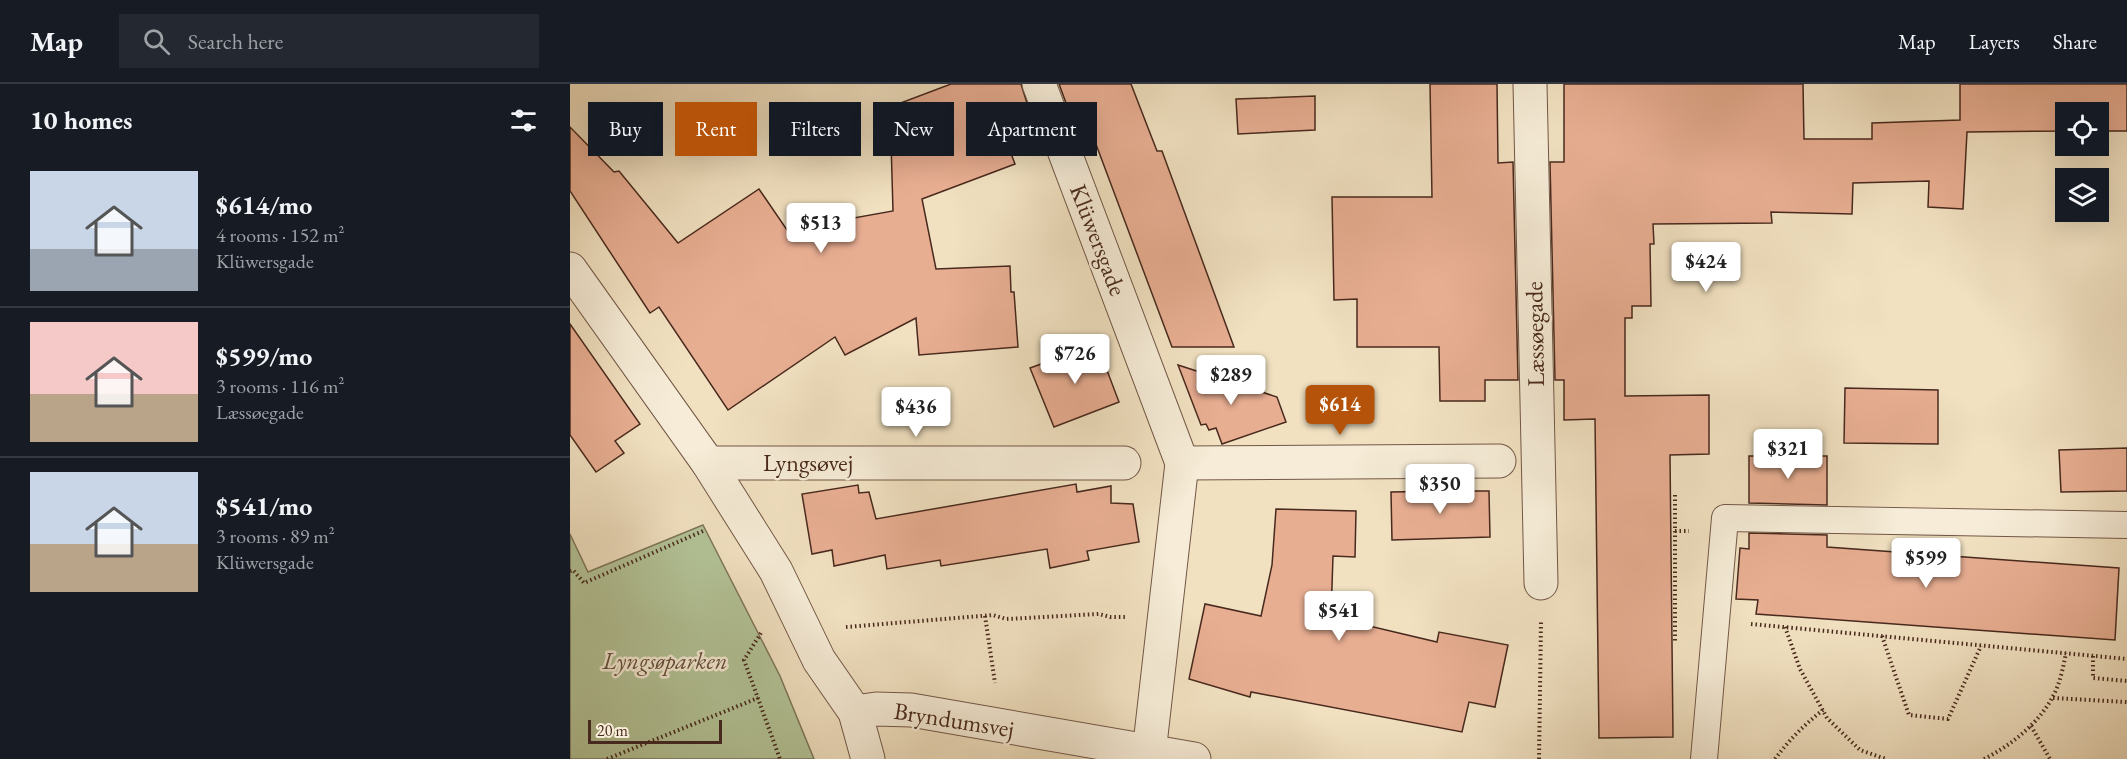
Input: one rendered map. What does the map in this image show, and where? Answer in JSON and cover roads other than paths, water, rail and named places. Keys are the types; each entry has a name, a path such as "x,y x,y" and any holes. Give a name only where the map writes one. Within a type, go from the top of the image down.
{"street":[{"name":"Klüwersgade","path":"1040,84 1182,463 1149,753"},
{"name":"Læssøegade","path":"1530,84 1541,583"},
{"path":"570,269 708,463 776,572 819,660 855,712 867,759"},
{"path":"1182,463 1498,461"},
{"name":"Lyngsøvej","path":"708,463 1124,463"},
{"name":"Bryndumsvej","path":"855,712 876,709 911,710 1194,759"}],"lane":[{"path":"1704,759 1725,518 2127,525"}],"park label":[{"name":"Lyngsøparken","path":"665,661"}]}
